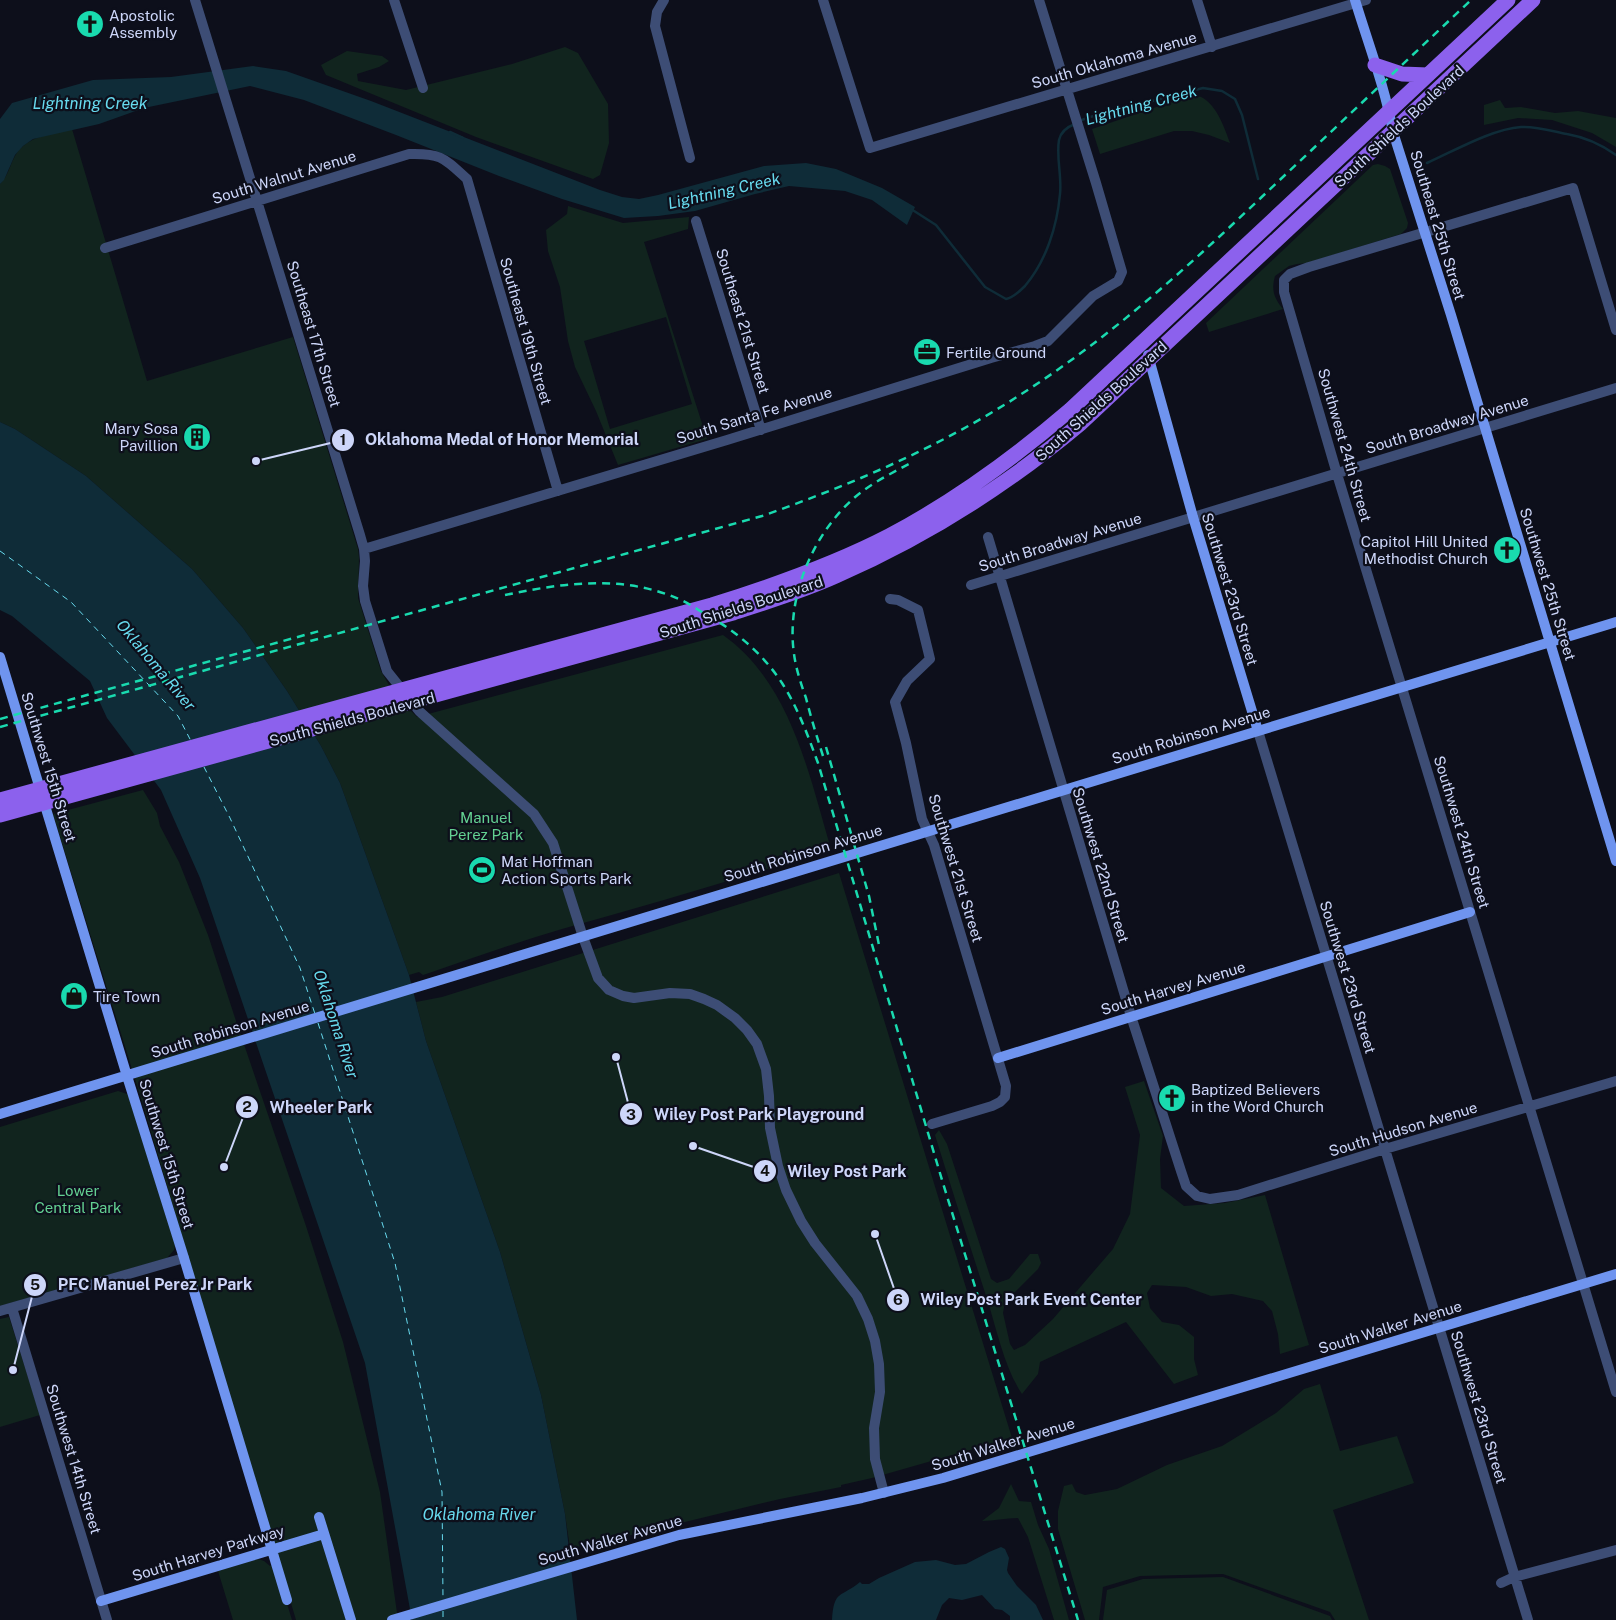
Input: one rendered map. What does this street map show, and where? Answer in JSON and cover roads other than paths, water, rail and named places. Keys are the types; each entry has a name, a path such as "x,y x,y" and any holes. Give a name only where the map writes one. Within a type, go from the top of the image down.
{"main road":[{"name":"South Shields Boulevard","path":"2,807 765,589 830,564 944,512 1008,480 1050,450 1080,424 1533,0"},
{"name":"Southeast 25th Street","path":"1355,2 1390,112 1393,132 1451,315"},
{"name":"South Shields Boulevard","path":"944,512 1040,436 1505,3"},
{"path":"1505,3 1514,18"},
{"path":"1375,65 1402,74 1428,75"},
{"name":"Southwest 25th Street","path":"1451,315 1616,861"},
{"name":"Southwest 23rd Street","path":"1144,341 1193,518 1258,730"},
{"name":"South Robinson Avenue","path":"0,1114 1616,622"},
{"name":"Southwest 15th Street","path":"0,659 184,1258 286,1600"},
{"name":"South Harvey Avenue","path":"998,1058 1470,912"},
{"name":"South Walker Avenue","path":"392,1620 647,1544 710,1528 884,1493 943,1478 1616,1274"},
{"path":"319,1517 351,1620"},
{"name":"South Harvey Parkway","path":"101,1601 324,1534"}],"street":[{"name":"Southeast 17th Street","path":"195,0 364,549 364,593 387,671 419,711 534,814 542,824 555,846 583,937 598,978 609,990 634,998 670,993 690,994 704,999 717,1005 735,1018 757,1044 766,1069 770,1128 778,1166 786,1190 800,1221 857,1296 876,1341 880,1364 880,1392 874,1428 875,1459 884,1493"},
{"path":"394,0 423,88"},
{"path":"664,0 657,12 655,26 690,158"},
{"name":"South Oklahoma Avenue","path":"823,0 870,148 1366,0"},
{"path":"1039,0 1066,89"},
{"path":"1197,0 1212,46"},
{"name":"South Santa Fe Avenue","path":"364,549 1042,344 1052,338 1093,296 1118,281 1122,272 1066,89"},
{"name":"South Walnut Avenue","path":"105,248 408,154 428,154 445,159 467,179"},
{"name":"Southeast 19th Street","path":"467,179 558,491"},
{"path":"1425,233 1573,188 1616,330"},
{"name":"Southeast 21st Street","path":"696,221 761,430"},
{"name":"Southwest 24th Street","path":"1425,233 1290,274 1284,280 1284,292 1337,474 1616,1392"},
{"name":"South Broadway Avenue","path":"971,585 1616,388"},
{"name":"Southwest 22nd Street","path":"988,537 1131,1016 1186,1186 1197,1196"},
{"name":"Southwest 21st Street","path":"890,599 898,600 918,610 930,659 907,681 895,702 922,819 934,845 998,1058"},
{"name":"Southwest 23rd Street","path":"1258,730 1528,1620"},
{"path":"932,1124 992,1106 1003,1100 1006,1094 1006,1086 998,1058"},
{"name":"South Hudson Avenue","path":"1197,1196 1210,1199 1238,1196 1385,1149 1616,1080"},
{"path":"0,1311 184,1258"},
{"name":"Southwest 14th Street","path":"12,1308 107,1620"},
{"path":"1501,1583 1514,1577 1616,1550"}],"water":[{"name":"Lightning Creek","path":"253,66 286,71 371,101 622,197 639,199 764,166 806,163 836,169 882,188 915,207 907,225 872,200 845,191 789,186 695,211 624,218 562,199 499,176 304,100 250,86 144,108 99,124 33,139 15,155 4,180 0,184 0,119 12,103 93,80 171,77"},
{"name":"Oklahoma River","path":"0,422 15,429 86,476 192,569 243,628 287,691 321,746 340,783 409,975 426,1041 500,1252 541,1395 565,1514 577,1620 412,1620 365,1363 200,878 161,790 107,718 90,681 12,616 0,610"},
{"path":"1001,1547 1005,1549 1009,1558 1008,1573 1017,1586 1036,1605 1043,1620 1010,1620 1010,1616 1002,1610 995,1609 982,1595 962,1600 949,1598 942,1605 936,1620 832,1620 837,1599 860,1582 862,1584 869,1584 915,1562 936,1560 955,1565 966,1564"}],"waterway":[{"name":"Lightning Creek","path":"1079,121 1203,88 1222,91 1235,99 1242,115 1258,179"},
{"name":"Lightning Creek","path":"911,209 936,225 985,287 1006,299 1011,297 1023,288 1045,255 1056,219 1060,194 1059,140 1061,134 1069,126 1075,124"},
{"name":"Lightning Creek","path":"1427,163 1486,136 1521,127 1538,128 1580,137 1616,155"},
{"name":"Lightning Creek","path":"450,132 463,138"}],"railway":[{"path":"0,727 762,516 830,491 929,447 1023,393 1119,324 1238,219 1471,0"},
{"path":"823,756 794,654 794,611 798,590 814,549 839,513 867,488 909,464"},
{"path":"505,595 549,587 593,583 616,584 659,592 688,603 739,636 775,672 788,693 818,763 942,1180 1078,1620"},
{"path":"0,719 323,630"},
{"path":"826,747 869,896 879,945"}],"place":[{"name":"Apostolic Assembly","path":"90,24"},
{"name":"Fertile Ground","path":"927,352"},
{"name":"Mary Sosa Pavillion","path":"197,437"},
{"name":"Oklahoma Medal of Honor Memorial","path":"256,461"},
{"name":"Capitol Hill United Methodist Church","path":"1507,550"},
{"name":"Mat Hoffman Action Sports Park","path":"482,870"},
{"name":"Tire Town","path":"74,996"},
{"name":"Wiley Post Park Playground","path":"616,1057"},
{"name":"Baptized Believers in the Word Church","path":"1172,1098"},
{"name":"Wiley Post Park","path":"693,1146"},
{"name":"Wheeler Park","path":"224,1167"},
{"name":"Wiley Post Park Event Center","path":"875,1234"},
{"name":"PFC Manuel Perez Jr Park","path":"13,1370"}],"park label":[{"name":"Manuel Perez Park","path":"486,826"},
{"name":"Lower Central Park","path":"78,1198"}]}
